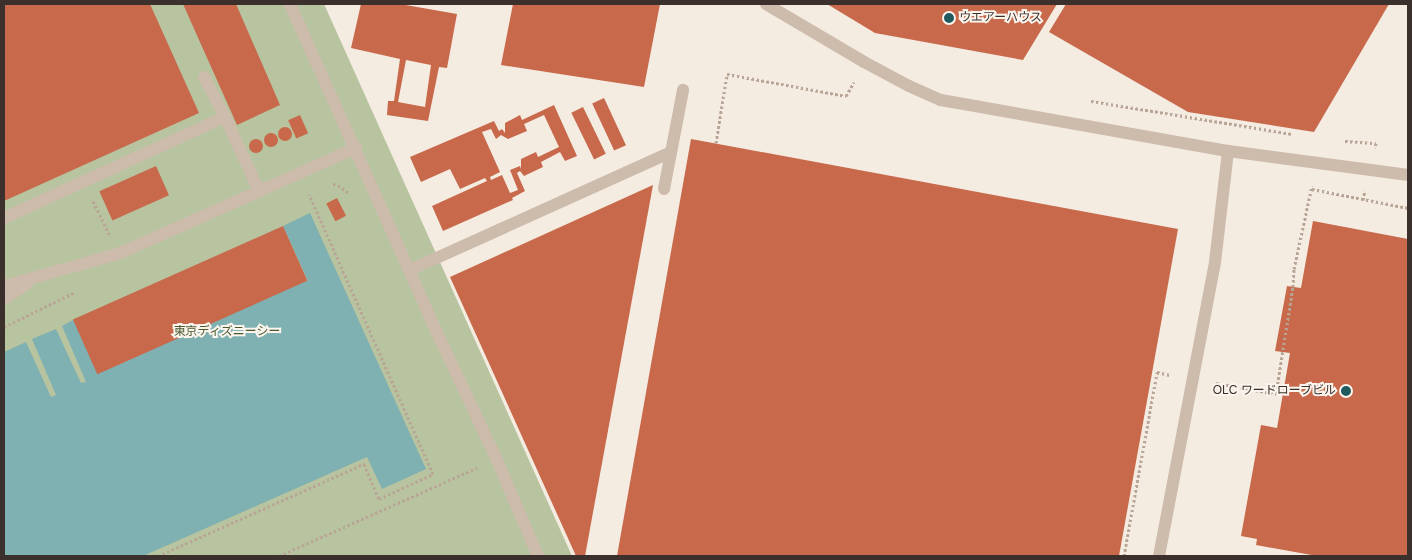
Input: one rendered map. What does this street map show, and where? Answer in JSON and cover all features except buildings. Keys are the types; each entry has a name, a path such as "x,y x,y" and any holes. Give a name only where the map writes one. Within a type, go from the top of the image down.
{"lane":[{"path":"290,4 496,458 538,556"},
{"path":"766,4 864,62 909,86 941,100 1228,151 1408,175"},
{"path":"204,77 225,117 259,191"},
{"path":"664,189 683,90"},
{"path":"4,218 225,117"},
{"path":"4,286 118,254 356,148"},
{"path":"1159,556 1215,262 1228,151"},
{"path":"410,270 671,152"},
{"path":"4,299 41,275"}],"path":[{"path":"716,143 727,74 846,96 864,62"},
{"path":"1087,100 1301,136"},
{"path":"1292,134 1312,184 1294,269"},
{"path":"1339,141 1376,143 1363,200"},
{"path":"84,183 118,254"},
{"path":"326,183 338,185 356,198"},
{"path":"1312,189 1408,208"},
{"path":"158,556 364,464 379,499 433,474 308,191"},
{"path":"4,327 81,288"},
{"path":"476,460 482,476"},
{"path":"279,556 479,467"}],"green space":[{"name":"東京ディズニーシー","path":"4,4 324,4 572,556 4,556"}],"water":[{"path":"310,213 426,469 382,489 367,457 143,556 4,556 4,352 26,342 51,397 56,395 32,339 56,329 81,383 86,382 62,326 73,320 308,281 283,226"}],"place":[{"name":"ウエアーハウス","path":"949,18"},
{"name":"OLC ワードローブビル","path":"1346,391"}]}
